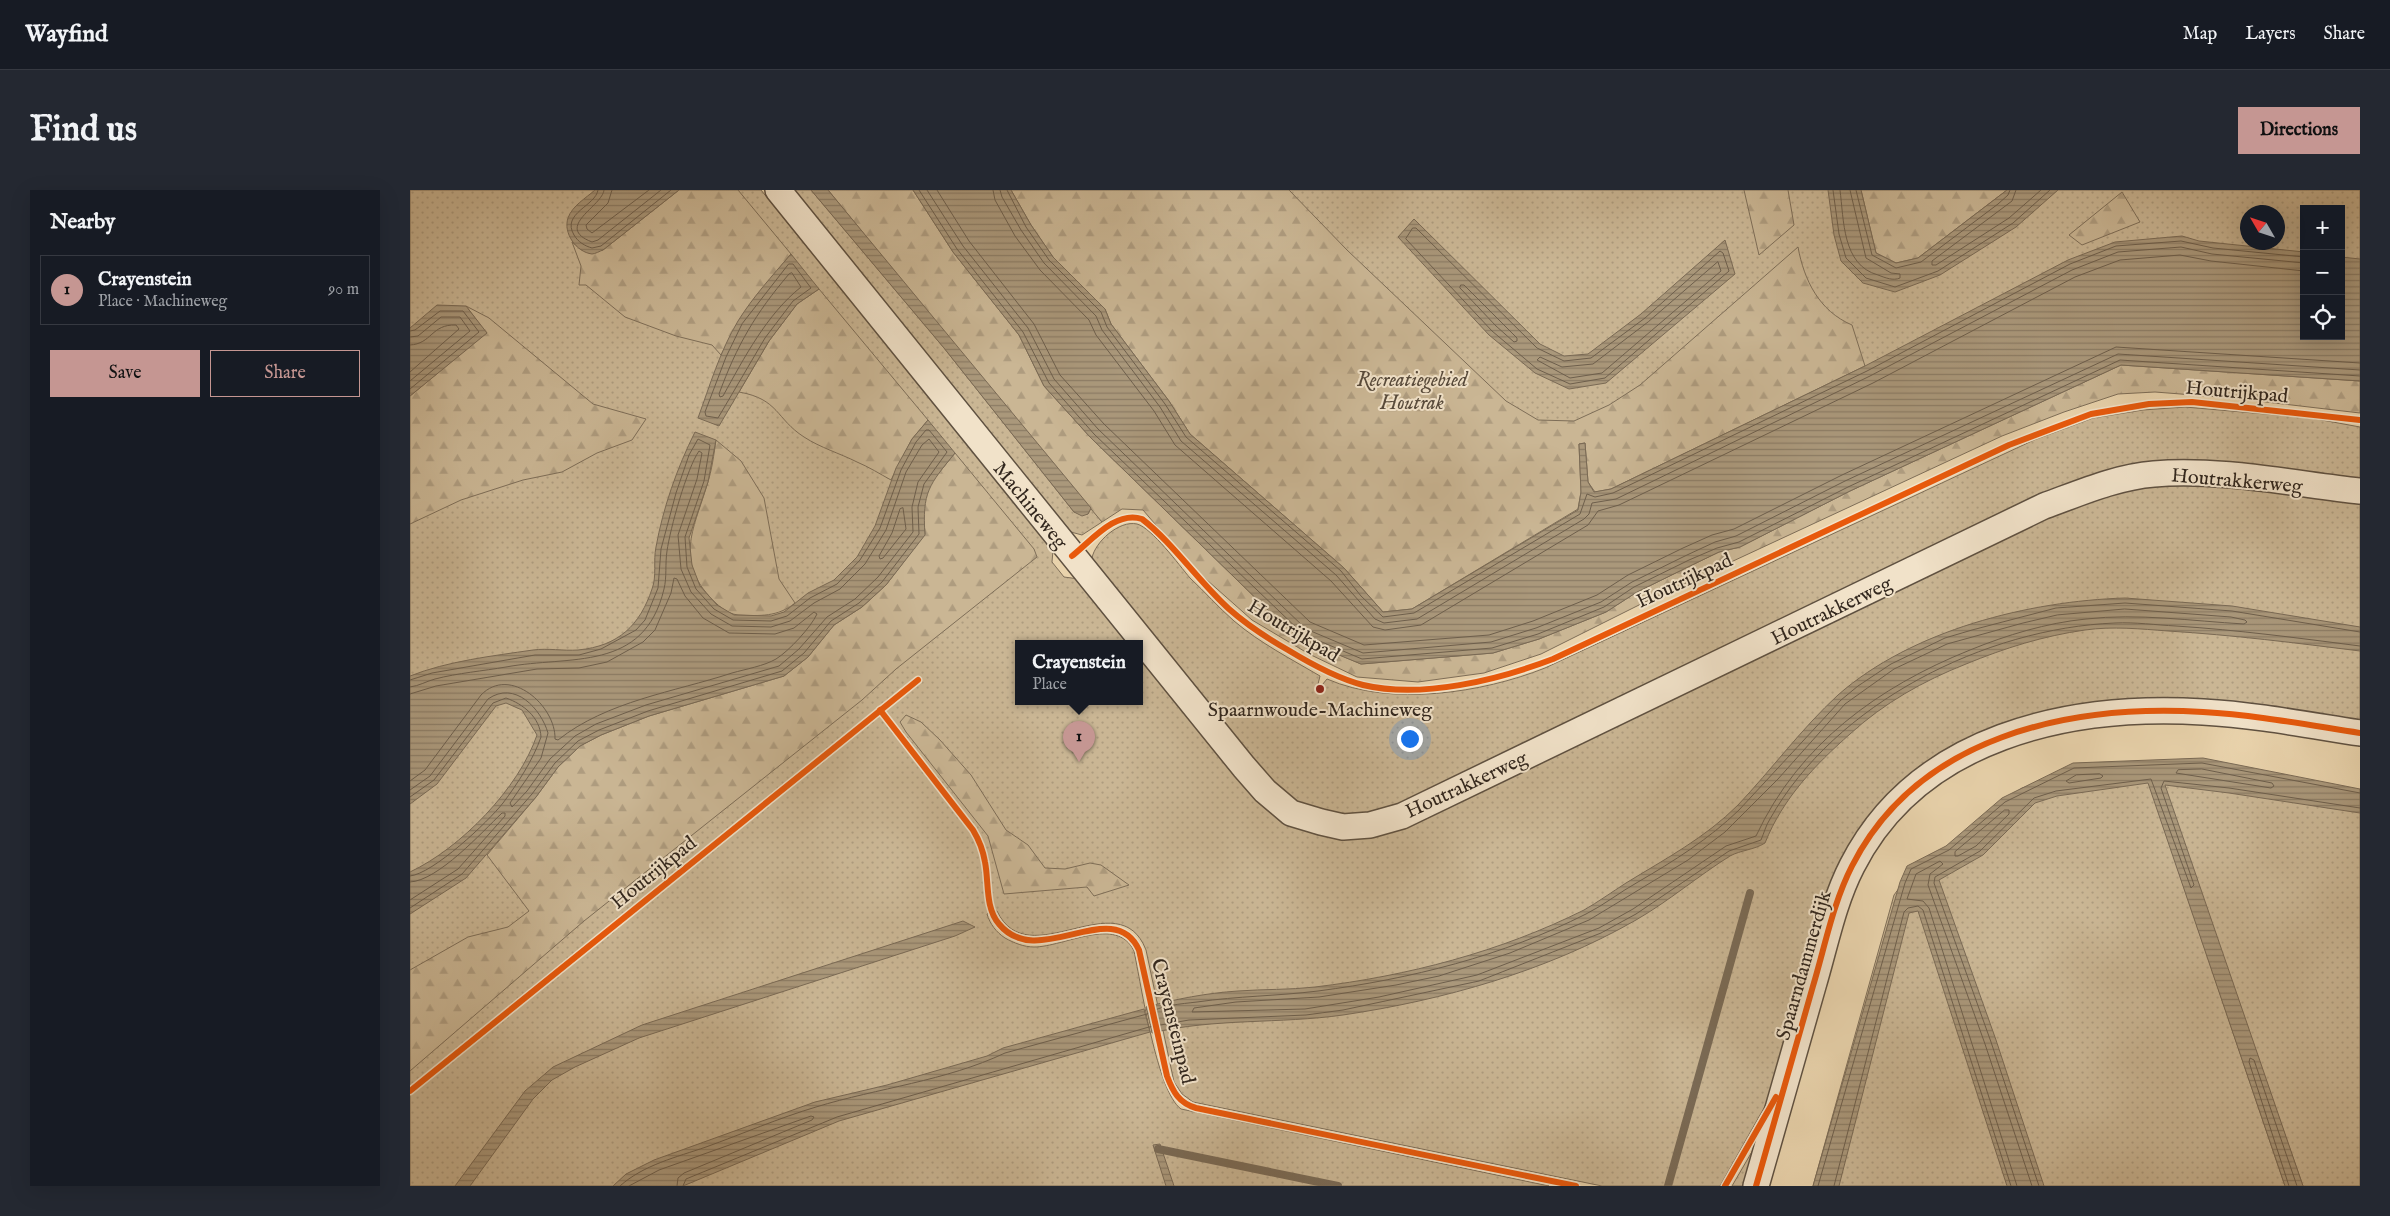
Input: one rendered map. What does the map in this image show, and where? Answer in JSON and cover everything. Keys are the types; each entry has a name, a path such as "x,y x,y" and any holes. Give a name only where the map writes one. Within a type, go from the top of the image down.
{"street":[{"name":"Machineweg","path":"778,190 1141,640"},
{"name":"Houtrakkerweg","path":"1321,822 1343,827 1370,825 1402,816 2044,506 2118,480 2154,474 2206,474 2360,491"},
{"name":"Machineweg","path":"1143,642 1265,791 1291,813 1321,822"},
{"name":"Spaarndammerdijk","path":"1756,1186 1846,880 1861,851 1890,810 1912,788 1938,768 1970,750 2019,731 2073,719 2123,712 2182,711 2232,714 2360,733"}],"green space":[{"path":"410,190 761,190 1053,550 1052,562 1064,577 1079,579 1129,640 1015,640 1015,705 1143,705 1143,657 1296,827 1324,835 1351,838 1364,837 1405,827 2050,516 2097,498 2126,490 2184,484 2273,490 2360,502 2360,724 2111,704 1889,795 1769,1099 1720,1186 1602,1186 1193,1102 1182,1094 1174,1082 1146,950 1133,931 1116,924 1095,924 1051,934 1030,935 1011,929 997,911 987,914 994,928 1005,938 1023,945 1034,947 1046,946 1103,934 1115,935 1126,940 1134,951 1157,1060 1172,1099 1181,1109 1549,1186 410,1186"},
{"path":"679,190 738,190 791,254 753,302 721,355 712,345 676,336 625,317 586,285 579,285 581,266 572,242 582,250 603,250"},
{"path":"790,190 811,190 944,348 1074,512 1088,514 1091,508 1102,522 1082,535 1067,531"},
{"path":"828,190 913,190 953,252 1019,335 1044,386 1090,437 1269,611 1300,638 1361,664 1493,653 1539,639 1606,612 1637,592 1719,552 1740,547 1850,491 2121,365 2360,381 2360,413 2232,398 2155,392 2118,394 2002,436 1645,602 1541,654 1484,673 1418,682 1357,677 1309,654 1252,620 1190,565 1143,510 1122,509 1102,522"},
{"name":"Recreatiegebied Houtrak","path":"990,190 2360,190 2360,332 2345,330 2345,205 2300,205 2300,326 1351,632"},
{"path":"1011,190 1289,190 1347,250 1506,401 1538,420 1574,421 1609,405 1640,385 1798,247 1804,271 1815,293 1830,312 1852,325 1865,366 1611,489 1595,492 1588,482 1585,443 1579,444 1581,492 1578,509 1412,609 1383,612 1344,568 1190,434 1169,401 1111,324 1105,309 1053,257 1031,225"},
{"path":"1744,190 1788,190 1794,225 1759,255"},
{"path":"1861,190 2007,190 1918,258 1896,263 1876,253"},
{"path":"2122,192 2140,222 2082,245 2069,235"},
{"path":"819,289 928,420 912,439 891,480 866,466 810,441 795,430 776,410 762,399 739,392 769,341 797,304"},
{"path":"466,306 489,318 593,404 646,419 632,440 597,453 562,472 523,480 461,500 410,524 410,396 486,333"},
{"path":"2185,407 2311,418 2360,427 2360,480 2171,463 1389,809 1350,816 1304,806 1272,783 1092,558 1098,545 1109,534 1123,525 1137,524 1157,539 1190,578 1234,621 1265,644 1320,676 1318,684 1322,685 1327,679 1352,688 1379,693 1436,693 1465,690 1520,677 1545,668 2034,440 2093,418 2143,410"},
{"path":"716,440 741,461 764,498 779,579 795,603 782,611 761,615 730,613 709,596 699,582 693,568 690,555 693,528 710,474"},
{"path":"955,453 1034,549 1037,557 896,669 862,700 584,921 410,1071 410,970 468,937 508,927 529,911 487,855 536,797 558,767 580,746 601,735 649,716 784,676 808,657 834,625 862,607 886,585 925,534 923,508 929,485"},
{"path":"906,715 921,722 940,740 971,775 1006,830 1028,845 1045,868 1065,869 1090,863 1101,865 1129,885 1094,896 1087,887 1004,894 988,836 906,732 900,722"},
{"path":"2066,775 2360,801 2360,1186 2303,1186 2261,1067 2150,787 2285,1186 1813,1186 1894,895 1908,876 1930,862 1988,811 2022,788"},
{"path":"1757,1143 1747,1186 1732,1186"}],"water":[{"path":"595,190 679,190 603,250 592,254 576,246 569,235 567,224 573,210"},
{"path":"811,190 828,190 1091,508 1088,514 1082,516 1074,512 944,348"},
{"path":"913,190 1011,190 1031,225 1053,257 1105,309 1111,324 1169,401 1190,434 1344,568 1383,612 1412,609 1578,510 1581,492 1579,444 1585,443 1588,482 1594,492 1611,489 1865,366 2068,260 2115,242 2182,236 2199,241 2240,245 2240,250 2300,252 2300,340 2345,340 2345,257 2360,259 2360,381 2121,365 1850,491 1740,547 1719,552 1637,592 1606,612 1539,639 1493,653 1361,664 1300,639 1090,437 1044,386 1019,335 953,252"},
{"path":"1828,190 1861,190 1876,253 1896,263 1918,258 2007,190 2058,190 2016,227 1940,275 1895,292 1863,283 1841,261 1834,235"},
{"path":"1414,219 1540,344 1564,356 1588,354 1641,314 1725,240 1735,274 1606,383 1569,389 1535,373 1489,335 1398,237"},
{"path":"791,254 819,289 797,304 769,341 719,426 698,418 721,356 738,321 756,295"},
{"path":"437,305 466,306 487,333 410,396 410,328"},
{"path":"928,420 955,453 939,473 929,490 924,520 925,535 886,585 862,607 834,625 808,657 784,676 649,716 601,735 580,746 558,767 536,797 466,878 410,914 410,872 449,848 486,814 517,775 537,735 522,710 506,703 496,706 437,784 410,804 410,676 439,666 486,657 539,649 578,650 592,648 605,644 626,632 641,613 652,589 655,552 659,532 682,460 695,432 716,440 708,482 689,538 692,565 700,586 717,605 734,615 771,616 784,612 808,593 834,580 857,557 875,526 896,468 912,439"},
{"path":"2125,598 2232,606 2360,627 2360,651 2216,635 2116,628 2069,633 2039,639 2010,648 1935,678 1876,712 1812,770 1781,811 1765,843 1730,856 1636,920 1567,954 1531,969 1457,992 1381,1009 1319,1018 1199,1025 1152,1033 1146,1007 1215,993 1296,989 1384,976 1418,969 1486,950 1552,925 1589,907 1712,828 1738,805 1812,721 1838,695 1868,672 1901,653 1973,623 2012,613 2050,605"},
{"path":"2203,758 2360,789 2360,813 2165,785 2303,1186 2285,1186 2148,783 2057,796 2035,803 1983,855 1939,880 1996,1040 2044,1186 2007,1186 1918,911 1909,913 1839,1186 1813,1186 1900,882 1907,866 1946,846 2002,798 2073,763"},
{"path":"963,921 975,927 955,936 639,1038 575,1067 552,1080 533,1099 470,1186 455,1186 525,1091 553,1067 642,1025"},
{"path":"1144,1009 1150,1032 839,1121 683,1186 613,1186 626,1174 654,1160 815,1102 887,1085 987,1056 1003,1048"},
{"path":"1160,1144 1174,1186 1166,1186 1153,1145"}],"waterway":[{"path":"1668,1186 1750,893"},
{"path":"1158,1149 1338,1186"}],"cycle path":[{"name":"Houtrijkpad","path":"1072,556 1104,528 1113,523 1132,517 1142,519 1164,539 1229,609 1272,641 1333,675 1363,685 1386,689 1435,688 1484,680 1553,659 2009,445 2091,414 2149,404 2192,402 2360,420"},
{"name":"Houtrijkpad","path":"410,1091 918,680"},
{"name":"Crayensteinpad","path":"880,710 973,830 984,858 989,903 999,924 1015,937 1034,940 1054,939 1094,930 1112,929 1127,935 1139,950 1167,1076 1174,1092 1185,1103 1196,1108 1576,1186"},
{"path":"1756,1186 1830,925 1845,880 1881,822 1916,786 1957,758 2002,737 2050,723 2101,714 2152,711 2223,713 2360,733"},
{"path":"1725,1186 1776,1097"}],"place":[{"name":"Spaarnwoude-Machineweg","path":"1320,689"},
{"name":"Crayenstein","path":"1079,762"}]}
